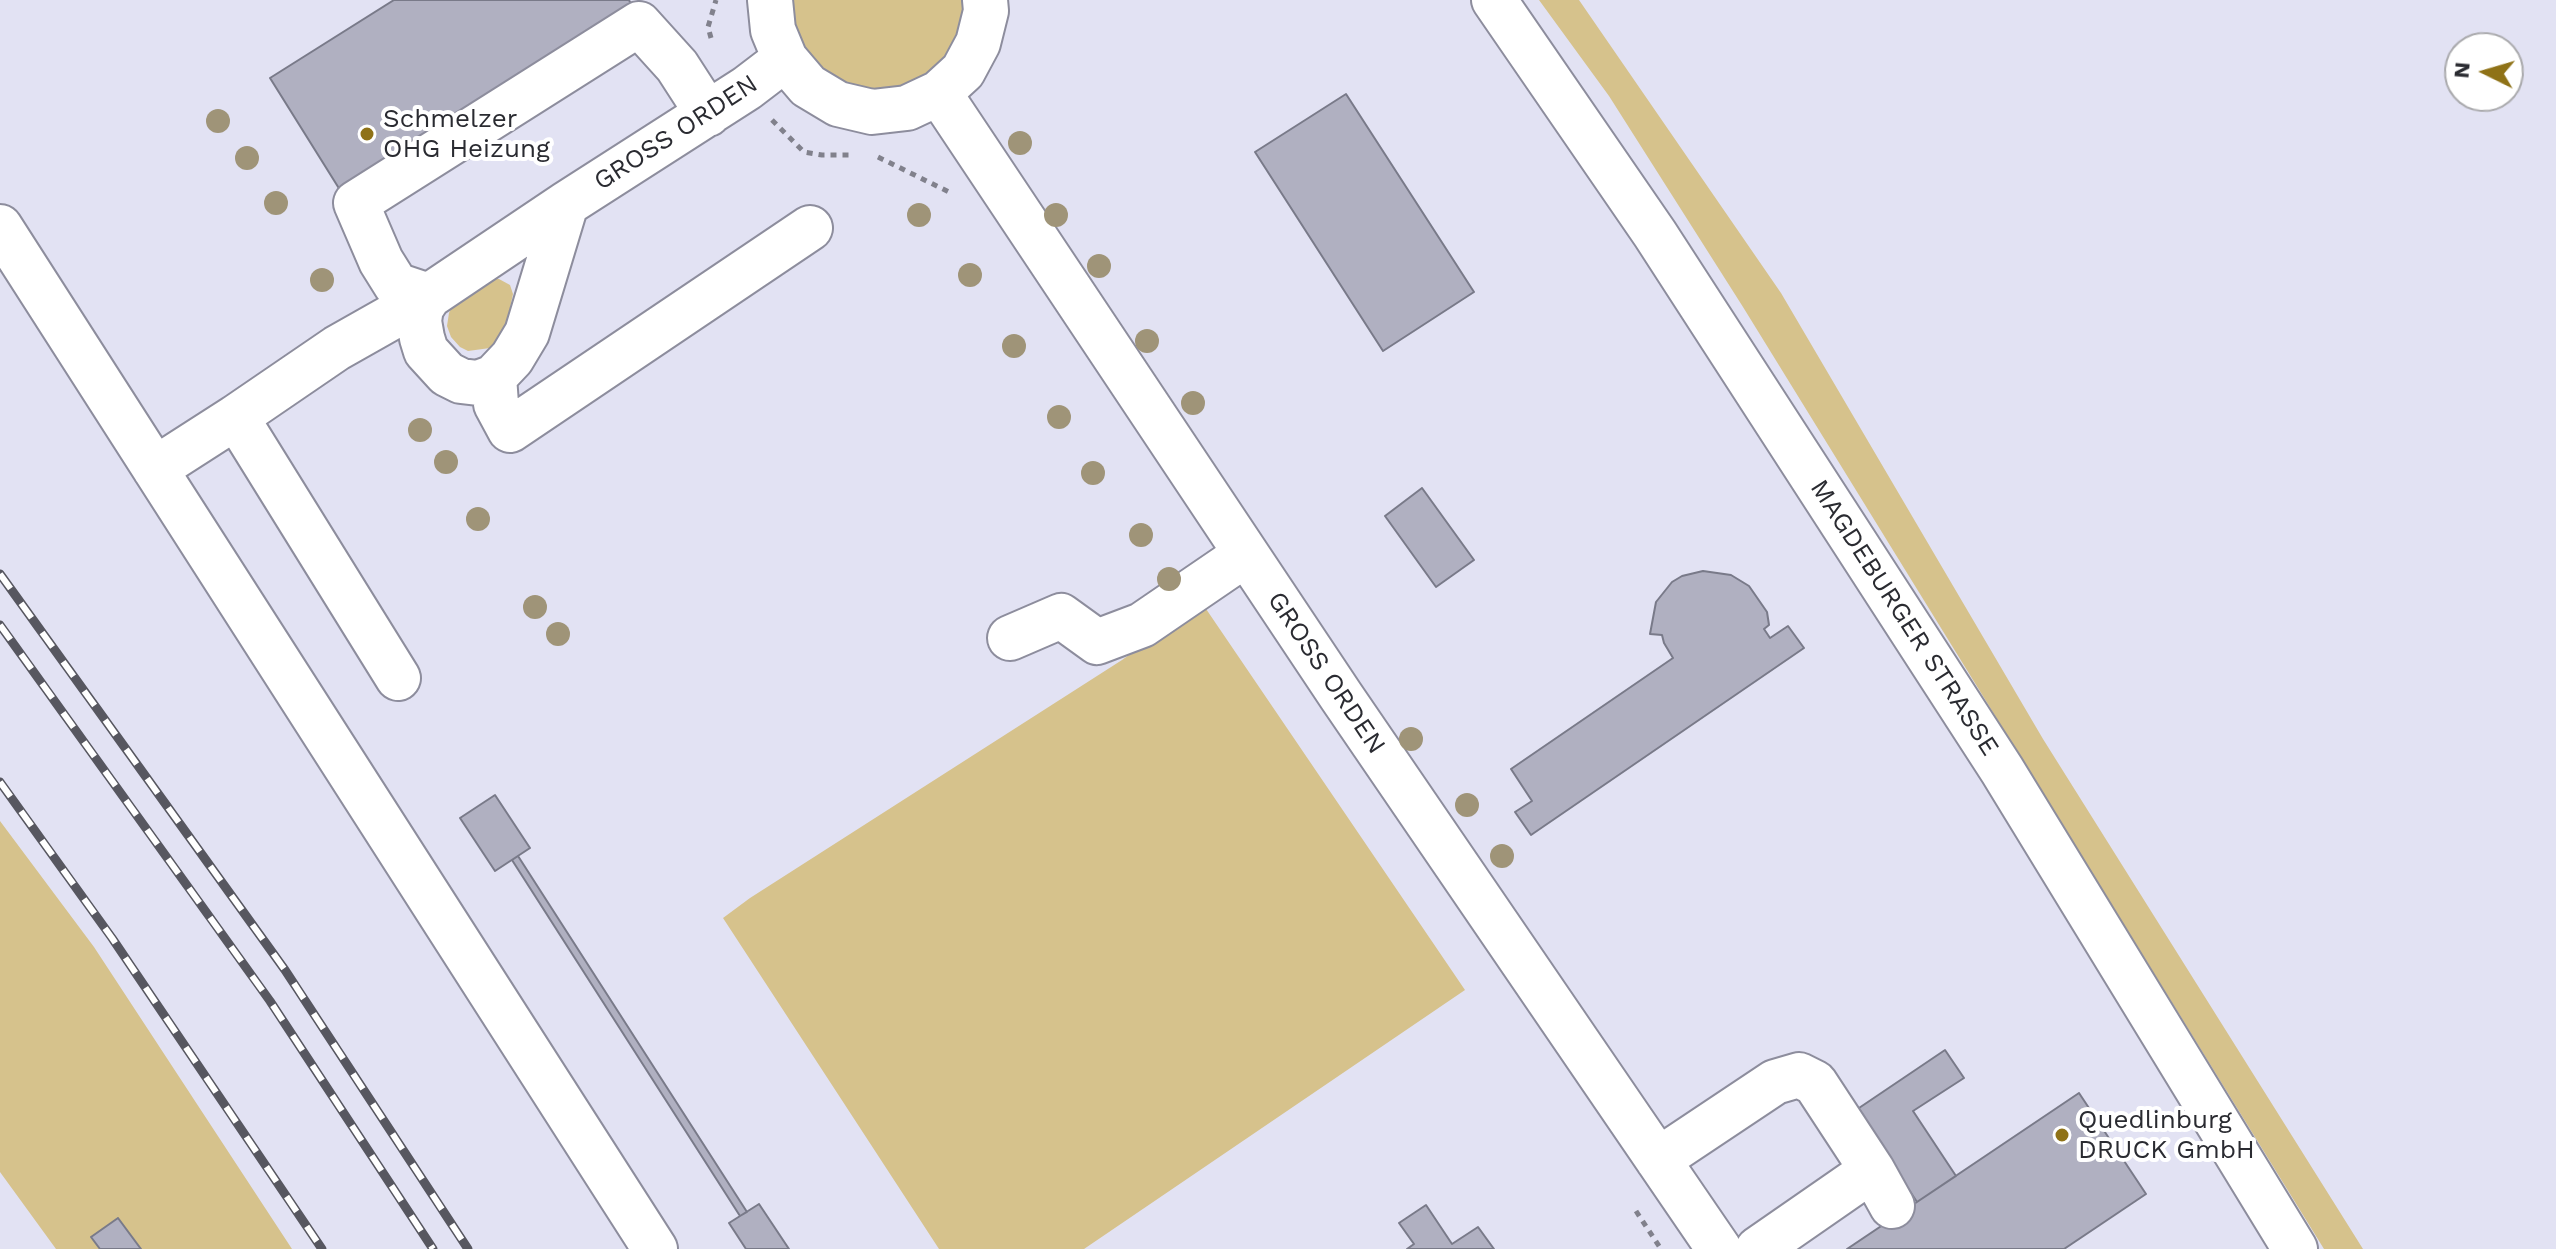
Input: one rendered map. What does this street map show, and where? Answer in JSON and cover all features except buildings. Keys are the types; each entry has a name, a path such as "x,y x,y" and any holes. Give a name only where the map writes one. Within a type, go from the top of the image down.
{"street":[{"name":"GROSS ORDEN","path":"770,0 773,30 785,59 808,86 838,104 872,112 907,108 939,93 963,71 978,43 986,11 985,0"},
{"name":"MAGDEBURGER STRASSE","path":"1494,0 1655,234 2002,770 2295,1249"},
{"path":"708,114 677,66 639,24 356,203 381,261 396,285 429,296 421,308 419,321 426,351 436,365 461,381 478,383 494,377 496,404 510,430 810,228"},
{"name":"GROSS ORDEN","path":"155,469 337,348 429,296 708,114 785,59"},
{"name":"GROSS ORDEN","path":"939,93 1246,554 1416,778 1658,1160 1719,1249"},
{"name":"GROSS ORDEN","path":"494,377 512,358 527,333 566,204"},
{"path":"0,227 655,1249"},
{"path":"236,417 398,678"},
{"path":"1010,638 1061,616 1097,642 1142,625 1246,554"},
{"path":"1658,1160 1775,1082 1799,1075 1815,1083 1882,1188 1758,1249"}],"shaded area":[{"path":"789,0 964,0 965,17 947,60 911,88 866,94 823,77 795,41"},
{"path":"1539,0 1579,0 1781,293 2043,739 2363,1249 2324,1249 1743,307 1609,96"},
{"path":"489,279 499,279 510,285 513,294 507,322 500,338 490,348 468,351 451,337 447,326 449,313 452,306"},
{"path":"1202,603 1465,990 1084,1249 939,1249 723,918 1122,660"},
{"path":"0,821 94,947 292,1249 56,1249 0,1172"}],"railway":[{"path":"0,574 285,970 468,1249"},
{"path":"0,625 270,1001 433,1249"},
{"path":"0,782 112,938 322,1249"}],"place":[{"name":"Schmelzer OHG Heizung","path":"367,134"},
{"name":"Quedlinburg DRUCK GmbH","path":"2062,1135"}]}
